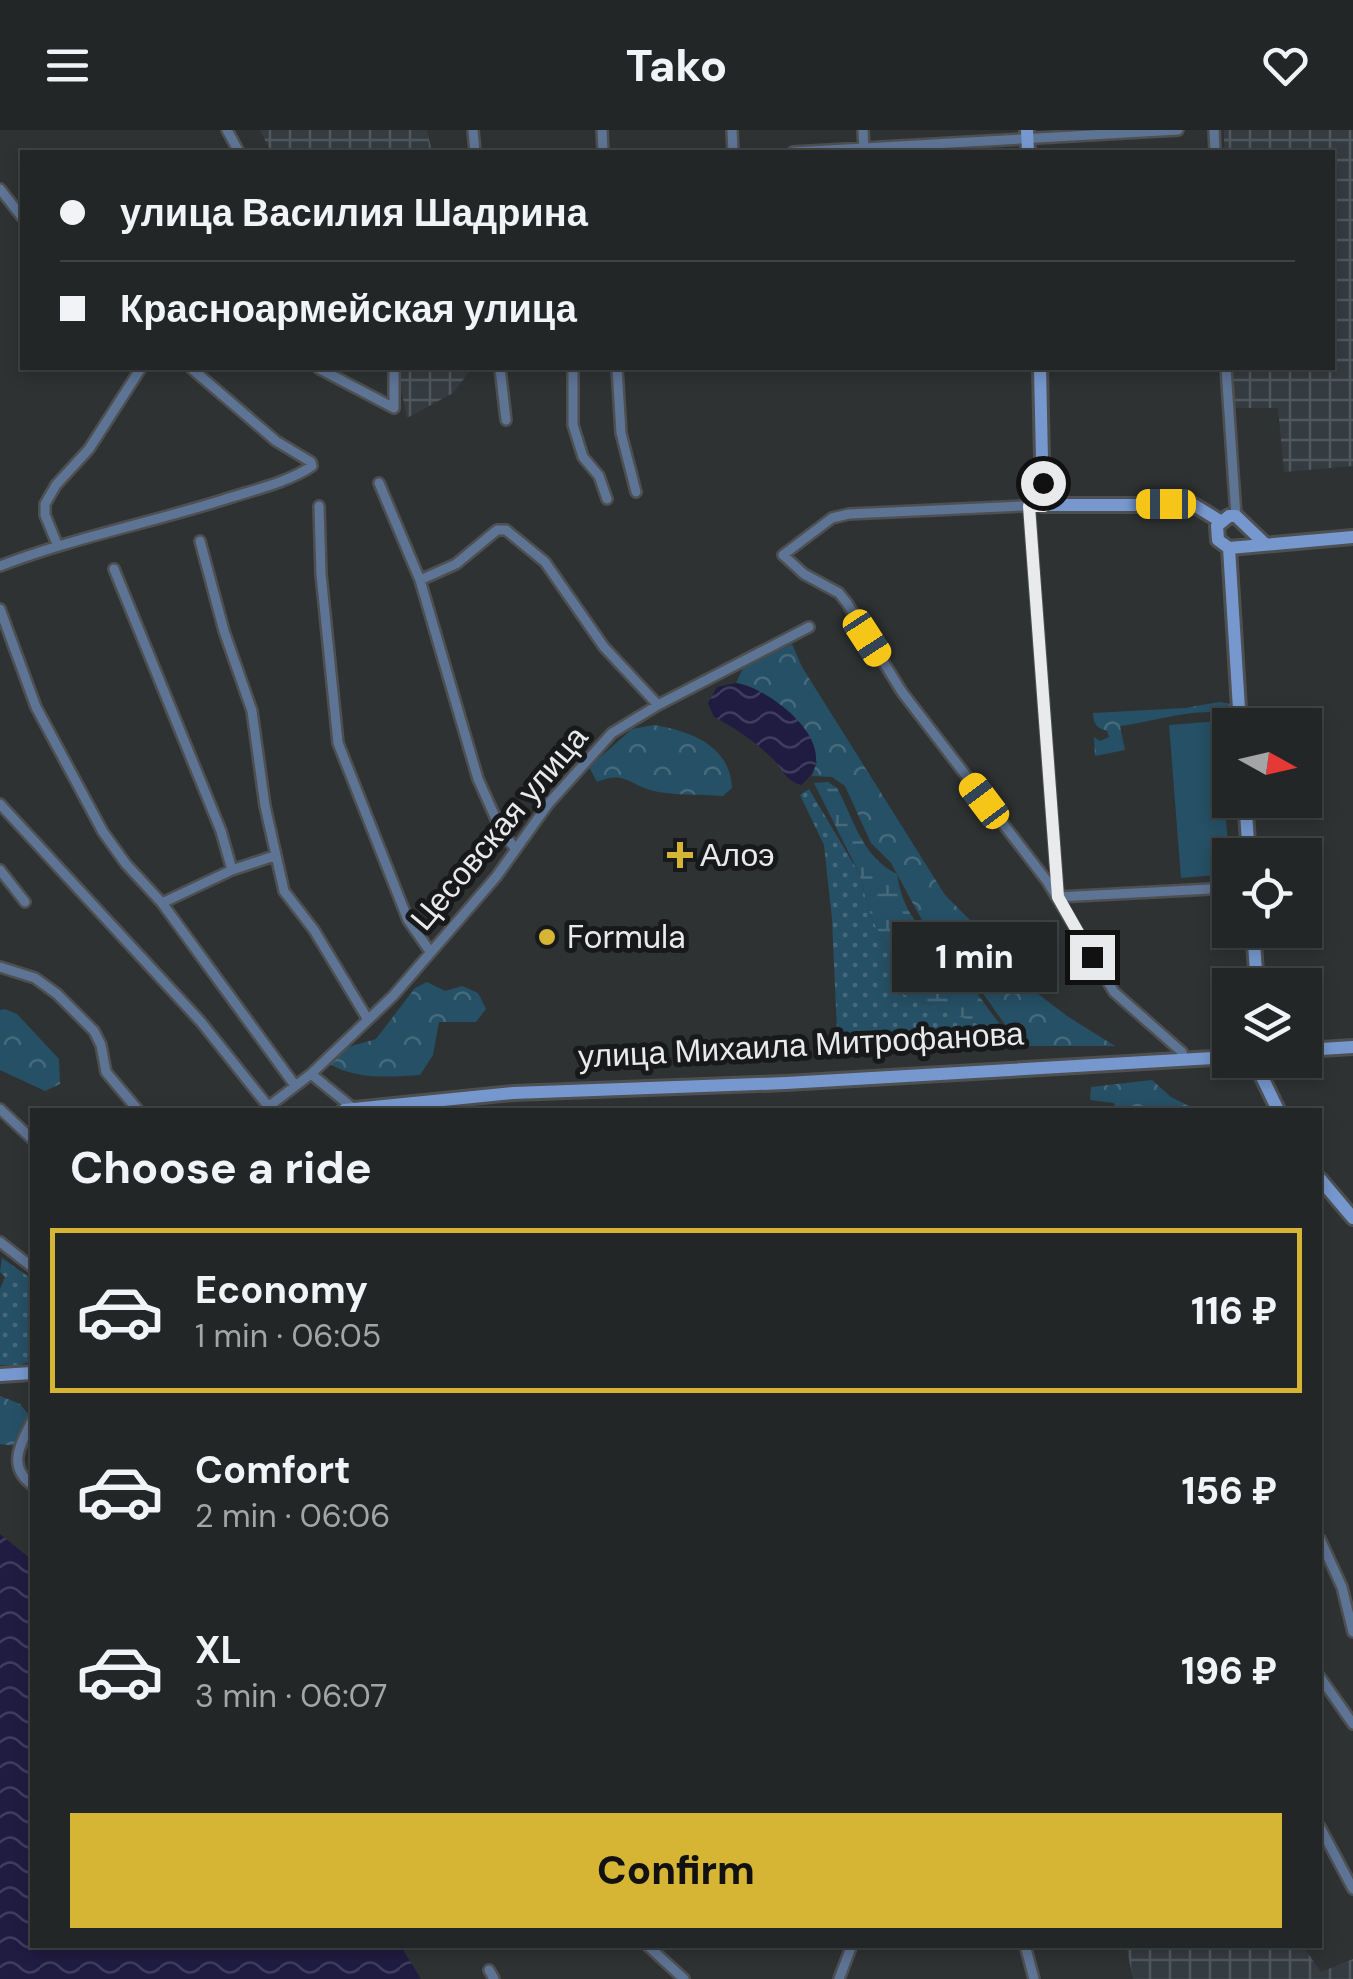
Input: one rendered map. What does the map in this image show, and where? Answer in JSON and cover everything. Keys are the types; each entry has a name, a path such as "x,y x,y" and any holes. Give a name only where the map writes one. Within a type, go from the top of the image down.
{"main road":[{"path":"1040,370 1036,506 1194,505 1247,527 1264,543"},
{"path":"1228,518 1216,534 1218,540 1232,548 1353,536"},
{"path":"1232,548 1246,540 1247,527"},
{"path":"1232,548 1239,708"},
{"path":"1322,1049 1353,1047"},
{"name":"улица Михаила Митрофанова","path":"354,1108 512,1093 786,1083 953,1068 1212,1056"},
{"path":"1263,1079 1277,1108"},
{"path":"1322,1182 1353,1218"},
{"path":"0,1375 30,1373"}],"street":[{"path":"880,150 1178,130"},
{"path":"0,189 20,215"},
{"path":"57,544 45,515 46,504 56,485 89,449 140,370"},
{"path":"0,566 57,544 188,511 308,470 313,464 276,441 194,370"},
{"path":"322,370 394,408 394,370"},
{"path":"500,370 506,420"},
{"path":"574,370 573,425 583,457 599,476 607,499"},
{"path":"617,370 621,433 636,492"},
{"path":"1226,370 1228,518"},
{"path":"379,484 420,580 478,779 501,830 514,847"},
{"path":"319,506 321,574 338,743 408,920 429,950"},
{"path":"1058,897 1036,506 848,514 832,518 783,555 848,603 902,692 1058,897 1114,992 1183,1057"},
{"path":"420,580 456,564 497,530 506,530 545,562 604,646 658,704"},
{"path":"200,541 224,631 252,711 274,856 288,899 314,930 367,1018"},
{"path":"114,569 222,831 232,870"},
{"path":"0,610 30,691 67,768 112,846 162,903 294,1084"},
{"name":"Цесовская улица","path":"266,1108 311,1074 392,996 496,877 514,847 586,758 612,734 658,704 809,627"},
{"path":"0,804 202,1022 266,1108"},
{"path":"162,903 232,870 274,856"},
{"path":"0,870 25,902"},
{"path":"1058,897 1212,889"},
{"path":"0,967 35,978 94,1031 101,1044 106,1072 136,1108"},
{"path":"311,1074 347,1108"},
{"path":"0,1108 30,1137"},
{"path":"0,1242 30,1266"},
{"path":"30,1425 16,1461 20,1474 30,1483"},
{"path":"1322,1543 1342,1587 1353,1632"},
{"path":"1322,1680 1353,1724"},
{"path":"1322,1830 1353,1889"},
{"path":"650,1948 684,1979"},
{"path":"839,1979 851,1948"},
{"path":"1026,1948 1034,1979"}],"shaded area":[{"path":"260,130 427,130 432,150 270,150"},
{"path":"1224,130 1353,130 1353,466 1284,472 1278,408 1233,408 1232,370 1335,370 1335,150 1224,150"},
{"path":"397,370 470,370 453,393 407,418"},
{"path":"1127,1948 1304,1948 1321,1972 1353,1959 1353,1979 1133,1979"}],"green space":[{"path":"792,644 802,667 945,895 988,938 1016,977 1115,1046 1025,1046 1006,1026 948,944 923,922 891,863 871,843 845,786 832,777 812,776 817,762 793,724 763,694 736,683 743,668"},
{"path":"1219,702 1233,704 1234,708 1212,708 1212,712 1120,726 1125,750 1095,756 1094,737 1100,741 1109,737 1107,731 1096,725 1093,713 1185,708"},
{"path":"1212,722 1212,818 1226,818 1227,838 1212,838 1212,875 1181,878 1169,725"},
{"path":"654,725 694,736 716,751 730,773 732,788 723,796 667,793 620,778 597,782 589,767 632,729"},
{"path":"828,782 837,788 867,848 897,874 911,914 968,980 1003,1028 1003,1034 891,989 897,966 871,917 859,873 814,783"},
{"path":"809,789 859,873 871,917 897,966 891,989 1003,1034 1004,1043 838,1054 832,919 824,845 800,795"},
{"path":"427,982 445,991 462,986 478,993 486,1009 476,1022 439,1022 433,1055 420,1075 361,1075 328,1063 345,1048 376,1039 415,988"},
{"path":"0,1010 17,1014 59,1059 60,1084 45,1091 0,1070"},
{"path":"1152,1080 1171,1097 1193,1108 1115,1108 1114,1103 1090,1100 1091,1087"},
{"path":"2,1258 30,1278 30,1362 17,1366 0,1365 0,1289 5,1277 0,1272"},
{"path":"0,1396 20,1404 29,1415 26,1434 16,1446 0,1444"}],"water":[{"path":"736,683 785,708 811,738 816,755 813,771 801,785 788,778 753,741 714,717 708,703 717,687"},
{"path":"0,1534 30,1558 30,1948 402,1948 421,1979 0,1979"}],"place":[{"name":"Алоэ","path":"680,855"},
{"name":"Formula","path":"547,937"}],"route":[{"path":"1043,483 1044,506 1029,506 1058,897 1092,957"}]}
